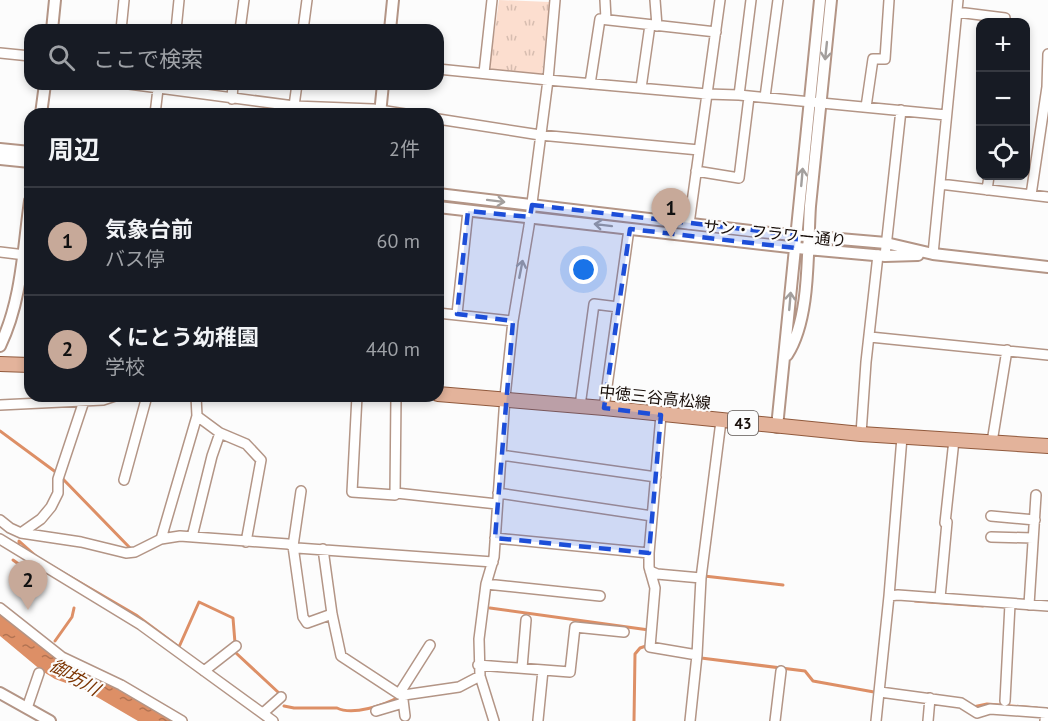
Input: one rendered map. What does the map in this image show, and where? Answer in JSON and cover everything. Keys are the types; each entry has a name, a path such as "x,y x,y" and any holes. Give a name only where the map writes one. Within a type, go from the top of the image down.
{"main road":[{"path":"0,364 24,365"},
{"name":"中徳三谷高松線","path":"444,395 861,434 1048,446"}],"street":[{"path":"53,24 55,0"},
{"path":"121,24 123,0"},
{"path":"177,24 179,0"},
{"path":"241,24 244,0"},
{"path":"304,24 307,0"},
{"path":"391,24 393,0"},
{"path":"484,73 492,0"},
{"path":"494,721 480,676 479,639 486,584 493,562 513,321 532,205 548,80 555,0"},
{"path":"605,0 606,19"},
{"path":"641,88 653,25 655,0"},
{"path":"689,224 720,0"},
{"path":"696,171 739,178 752,0"},
{"path":"765,97 778,0"},
{"path":"777,426 820,0"},
{"path":"784,359 793,346 802,319 831,0"},
{"path":"867,106 873,59 885,59 889,0"},
{"path":"933,254 958,0"},
{"path":"957,12 1005,18"},
{"path":"590,84 600,19 716,32"},
{"path":"0,53 24,55"},
{"path":"1031,195 1047,87 1048,54"},
{"path":"444,70 590,84 867,106 946,115"},
{"path":"42,108 44,90"},
{"path":"156,108 158,90"},
{"path":"165,90 323,108"},
{"path":"232,99 233,90"},
{"path":"294,106 296,90"},
{"path":"380,108 382,90"},
{"path":"861,434 870,337 886,243 901,110"},
{"path":"444,120 540,135 699,150"},
{"path":"0,149 24,151"},
{"path":"0,159 24,161"},
{"path":"987,190 988,180"},
{"path":"940,184 1048,197"},
{"name":"サン・フラワー通り","path":"444,195 689,224 886,243 933,254 1048,267"},
{"name":"サン・フラワー通り","path":"444,208 795,248 882,256 933,254"},
{"path":"457,314 468,211"},
{"path":"604,408 629,228"},
{"path":"0,252 24,255"},
{"path":"0,346 12,316 24,260"},
{"path":"580,406 594,304 618,307"},
{"path":"444,313 513,321"},
{"path":"870,337 1048,355"},
{"path":"992,442 1007,350"},
{"path":"0,405 28,402"},
{"path":"21,533 41,519 51,507 58,493 58,479 84,402"},
{"path":"124,480 145,402"},
{"path":"160,539 197,416 196,402"},
{"path":"357,402 352,492 395,495 396,493 497,504"},
{"path":"396,402 396,493"},
{"path":"661,415 649,553 650,571 655,588 650,647 697,655"},
{"path":"197,416 220,433 246,444 261,460 246,542"},
{"path":"690,721 697,655 701,578 721,420"},
{"path":"192,537 220,433"},
{"path":"876,721 902,437"},
{"path":"940,598 954,440"},
{"path":"501,455 656,477"},
{"path":"301,491 292,546 303,617 307,622 332,614"},
{"path":"498,494 652,516"},
{"path":"1029,605 1036,495"},
{"path":"991,516 1035,520"},
{"path":"1,524 21,533 81,542 126,553 135,552 160,539 180,536 297,548 493,562"},
{"path":"991,537 1033,538"},
{"path":"495,538 649,553"},
{"path":"0,540 141,625 273,721"},
{"path":"323,549 332,614 341,656 402,697"},
{"path":"650,571 657,574 701,578"},
{"path":"486,584 600,596"},
{"path":"889,597 898,595 1048,606"},
{"path":"1005,701 1010,604"},
{"path":"0,608 62,657 121,685 182,721"},
{"path":"522,668 526,620"},
{"path":"478,665 570,672 575,627 624,632"},
{"path":"405,716 402,697 430,645"},
{"path":"204,671 236,646"},
{"path":"538,720 543,670"},
{"path":"775,721 781,672"},
{"path":"27,708 39,673"},
{"path":"376,711 402,697 459,687 480,676"},
{"path":"879,692 961,703 977,712 990,709 1046,712 1045,721"},
{"path":"0,693 43,719"},
{"path":"263,713 281,697"},
{"path":"928,721 930,698"}],"highlighted area":[{"path":"532,205 796,235 795,248 630,229 604,408 661,415 649,553 495,538 513,321 457,314 468,211 530,217"}],"green space":[{"path":"499,0 550,2 542,76 489,70"}],"water":[{"name":"御坊川","path":"0,613 61,659 141,699 175,721 138,721 85,690 55,679 42,671 0,636"}],"waterway":[{"path":"0,431 57,473"},
{"path":"62,478 132,550"},
{"path":"19,544 19,541 37,557"},
{"path":"13,560 20,565"},
{"path":"50,565 136,615 179,647 199,602 233,618 235,643"},
{"path":"704,576 783,585"},
{"path":"915,601 983,606"},
{"path":"55,641 72,617 74,608"},
{"path":"490,608 649,631"},
{"path":"634,721 635,654 640,648 649,645"},
{"path":"236,653 279,693"},
{"path":"701,658 805,671 813,681 874,692"},
{"path":"284,706 337,708 351,711 377,706 399,697"},
{"path":"973,707 987,704 1037,708"}],"place":[{"name":"気象台前","path":"671,238"},
{"name":"くにとう幼稚園","path":"28,610"}]}
